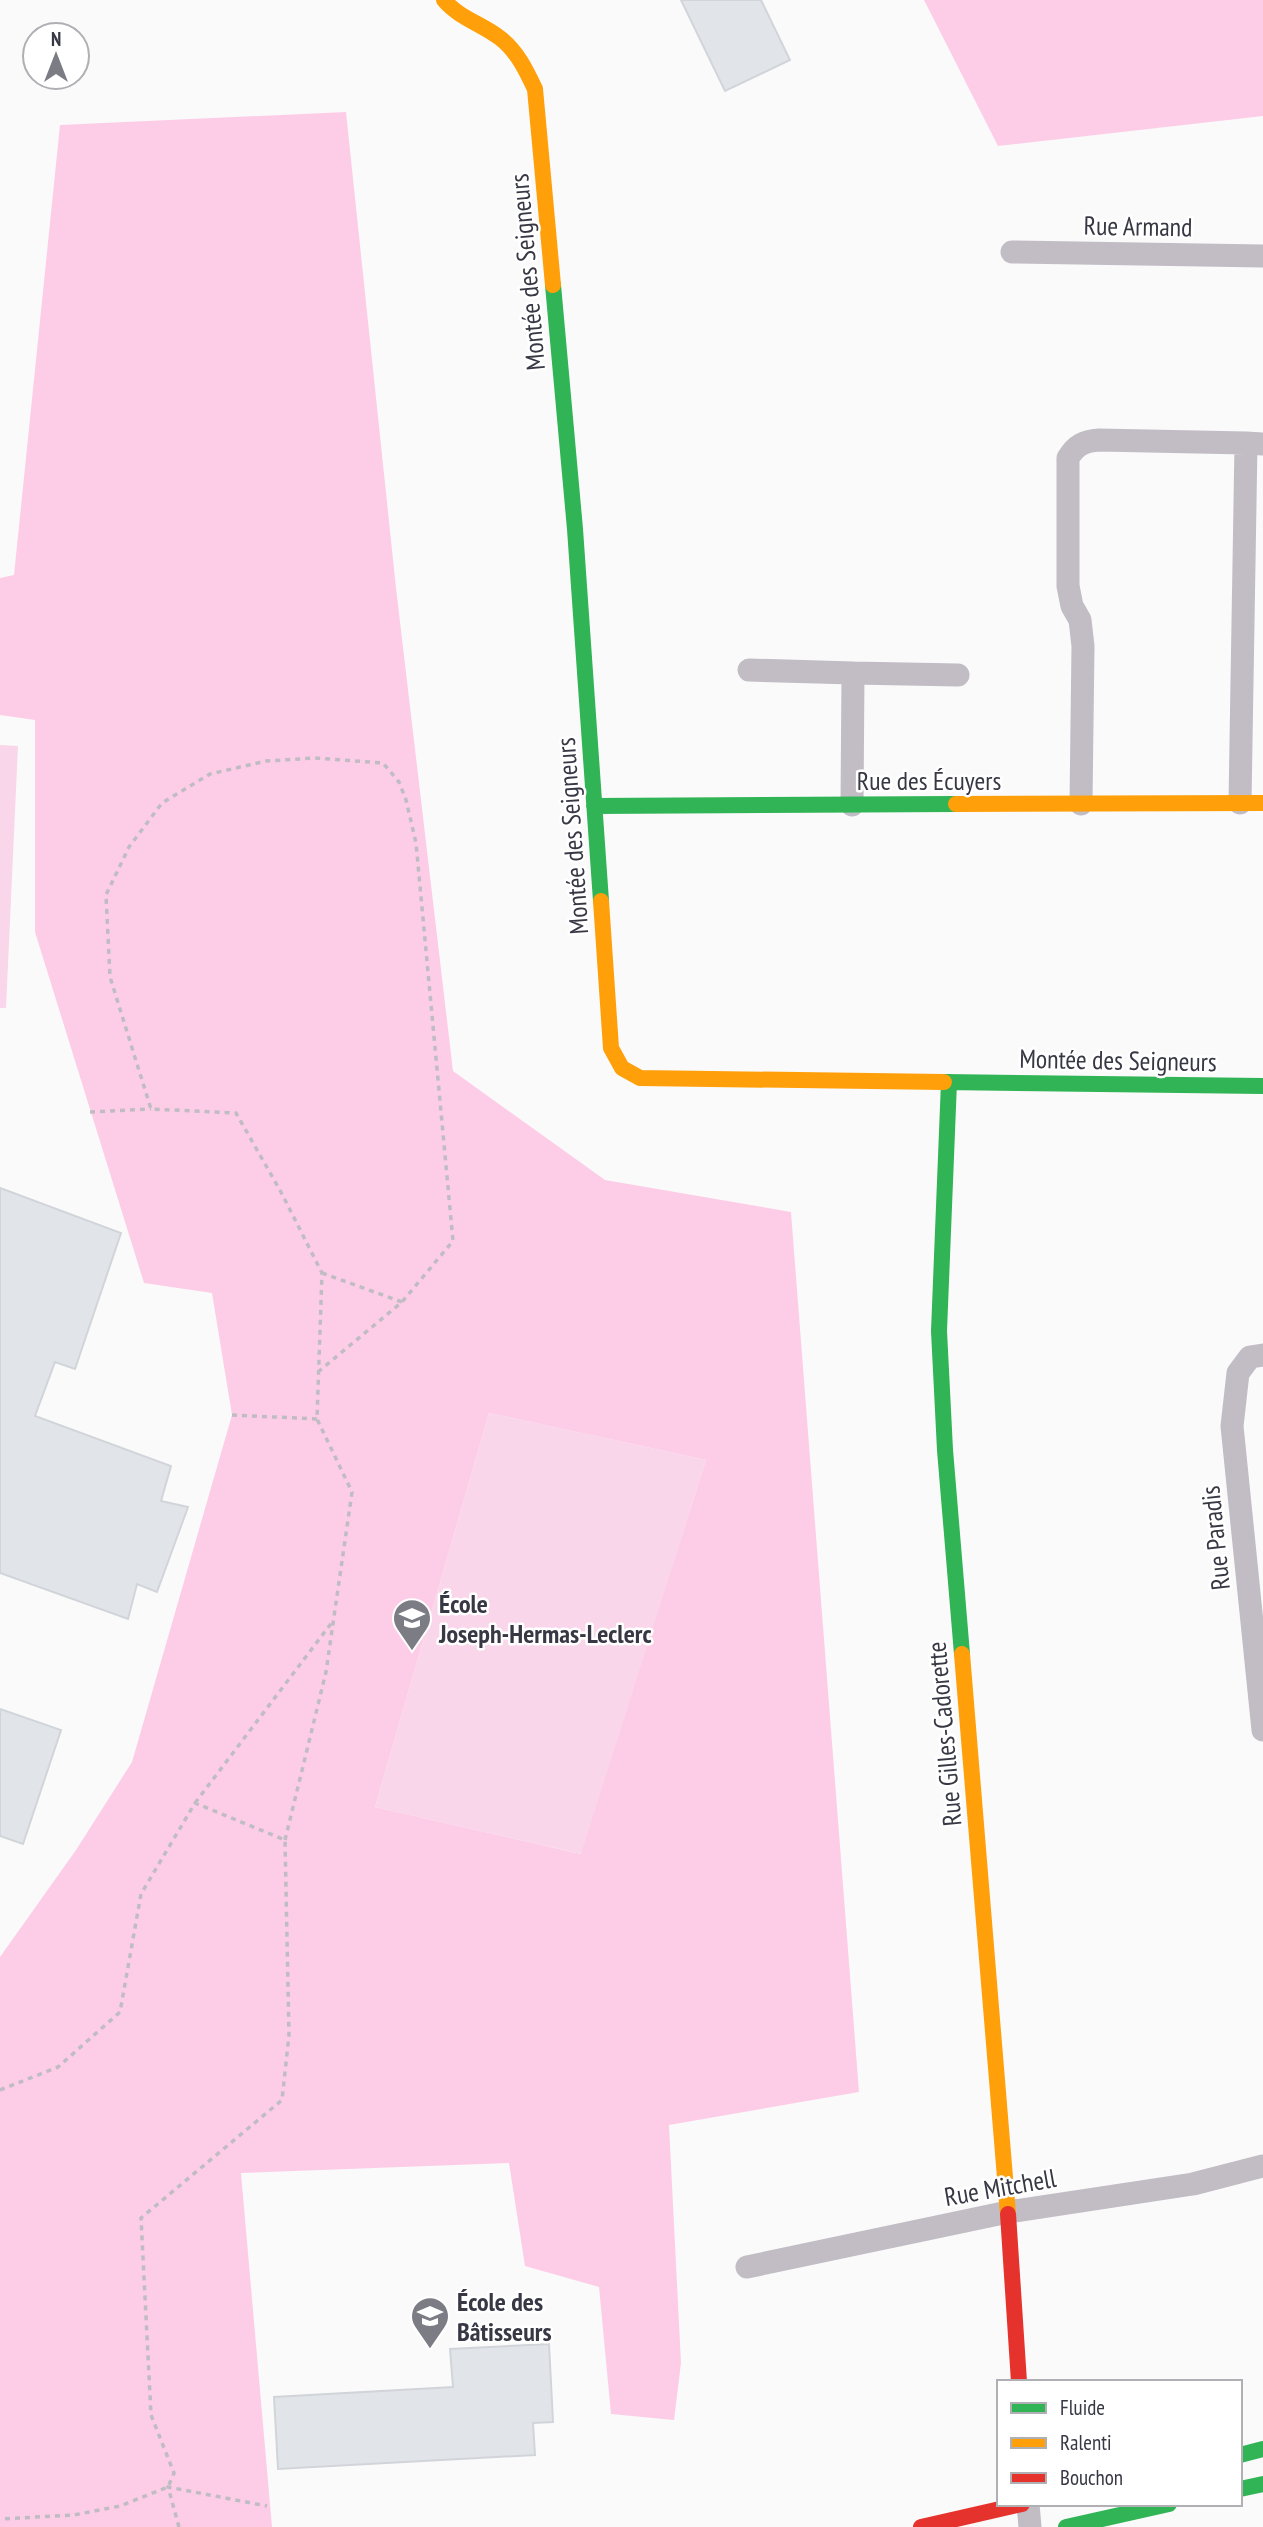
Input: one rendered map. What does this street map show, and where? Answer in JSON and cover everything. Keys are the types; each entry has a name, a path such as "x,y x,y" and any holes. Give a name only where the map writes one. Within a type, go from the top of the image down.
{"street":[{"name":"Montée des Seigneurs","path":"444,0 450,9 502,39 520,59 535,89 575,529 611,1048 622,1068 640,1078 1263,1086"},
{"name":"Rue Armand","path":"1012,252 1263,256"},
{"path":"1081,804 1083,646 1080,620 1072,606 1068,586 1068,458 1075,446 1099,440 1254,443 1252,803"},
{"path":"749,670 958,676"},
{"path":"852,804 853,673"},
{"name":"Rue des Écuyers","path":"594,806 1252,803"},
{"name":"Rue Gilles-Cadorette","path":"949,1082 939,1331 944,1437 1008,2213 1019,2380"},
{"name":"Rue Paradis","path":"1263,1355 1250,1357 1238,1373 1232,1426 1263,1730"},
{"name":"Rue Mitchell","path":"747,2267 1008,2213 1193,2184 1263,2166"},
{"path":"1242,2454 1263,2449"},
{"path":"1242,2489 1263,2484"},
{"path":"921,2527 1013,2506"},
{"path":"1028,2506 1030,2527"},
{"path":"1066,2527 1160,2506"}],"path":[{"path":"151,1109 110,977 106,895 130,847 162,803 210,774 266,761 315,758 383,763 399,782 416,843 453,1241 402,1302 318,1372"},
{"path":"90,1112 151,1109 236,1113 281,1192 322,1273 317,1419 352,1492 326,1672 285,1840 289,2035 282,2100 141,2218 151,2415 174,2473 168,2487 179,2527"},
{"path":"322,1273 402,1302"},
{"path":"232,1415 317,1419"},
{"path":"0,2090 58,2067 120,2012 141,1894 195,1803 334,1620"},
{"path":"195,1803 285,1840"},
{"path":"0,2519 74,2515 120,2506 168,2487 267,2506"}],"shaded area":[{"path":"924,0 1263,0 1263,116 998,146"},
{"name":"École Joseph-Hermas-Leclerc","path":"346,112 396,588 453,1071 605,1180 791,1212 859,2092 669,2125 681,2363 674,2420 611,2414 599,2287 525,2266 509,2163 241,2173 272,2527 0,2527 0,1957 76,1850 132,1762 232,1415 212,1293 144,1283 35,932 35,720 0,715 0,578 14,575 60,125","holes":["489,1413 706,1460 581,1854 375,1807"]},
{"path":"0,745 18,746 6,1008 0,1008"},
{"path":"489,1413 706,1460 582,1854 375,1807"}],"building":[{"path":"681,0 761,0 790,60 725,91"},
{"path":"0,1188 121,1233 75,1369 55,1362 35,1416 171,1466 161,1501 188,1507 157,1592 137,1584 128,1619 0,1573"},
{"path":"0,1709 61,1730 23,1844 0,1836"},
{"path":"549,2344 553,2422 533,2423 535,2455 278,2469 274,2397 453,2387 450,2349"}],"traffic: fast":[{"path":"553,285 575,529 601,901"},
{"path":"594,806 956,804"},
{"path":"944,1082 1263,1086"},
{"path":"949,1082 939,1331 945,1450 962,1654"},
{"path":"1242,2454 1263,2449"},
{"path":"1242,2489 1263,2484"},
{"path":"1066,2527 1160,2506"}],"traffic: slow":[{"path":"444,0 457,12 506,43 520,61 535,89 553,285"},
{"path":"956,804 1263,803"},
{"path":"601,901 611,1048 622,1068 640,1078 944,1082"},
{"path":"962,1654 1008,2214"}],"traffic: jam":[{"path":"1008,2214 1019,2380"},
{"path":"921,2527 1013,2506"}],"place":[{"name":"École Joseph-Hermas-Leclerc","path":"412,1652"},
{"name":"École des Bâtisseurs","path":"430,2350"}]}
